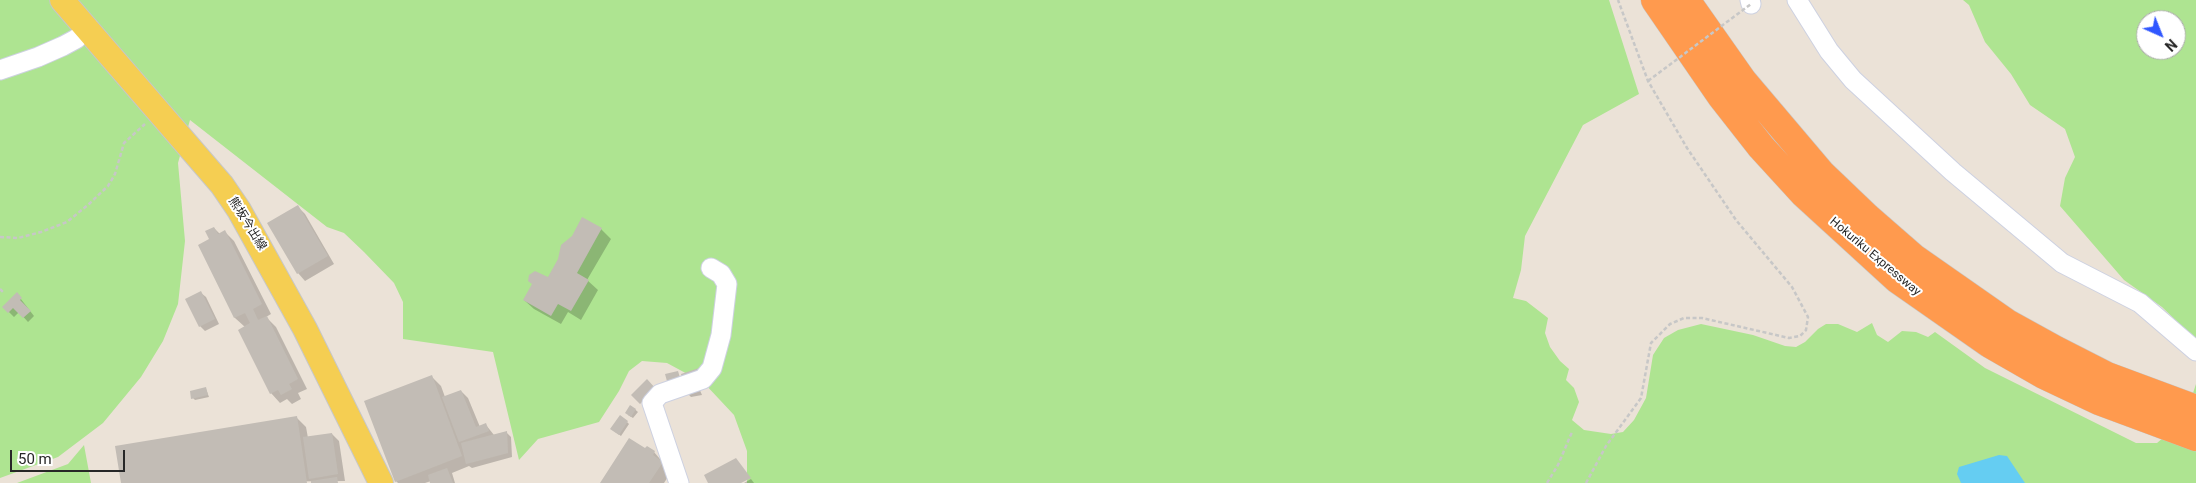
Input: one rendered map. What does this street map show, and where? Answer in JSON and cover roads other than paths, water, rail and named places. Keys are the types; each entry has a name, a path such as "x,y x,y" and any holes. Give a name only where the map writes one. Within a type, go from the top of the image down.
{"highway":[{"name":"Hokuriku Expressway","path":"1655,0 1721,96 1760,147 1804,194 1897,279 1990,344 2044,375 2099,401 2196,437"},
{"name":"Hokuriku Expressway","path":"1686,0 1743,81 1821,173 1914,258 2008,323 2056,350 2108,376 2164,399 2196,409"}],"main road":[{"name":"熊坂今出線","path":"62,0 89,28 222,185 239,210 305,329 381,483"}],"street":[{"path":"1797,0 1828,51 1853,80 1967,184 2062,263 2140,303 2196,351"},
{"path":"0,70 63,46 76,39 89,28"},
{"path":"680,483 652,403 660,394 703,379 712,368 721,335 727,284 721,274 711,268"}],"water":[{"path":"1999,455 2007,456 2025,483 1961,483 1957,474 1959,467"}]}
